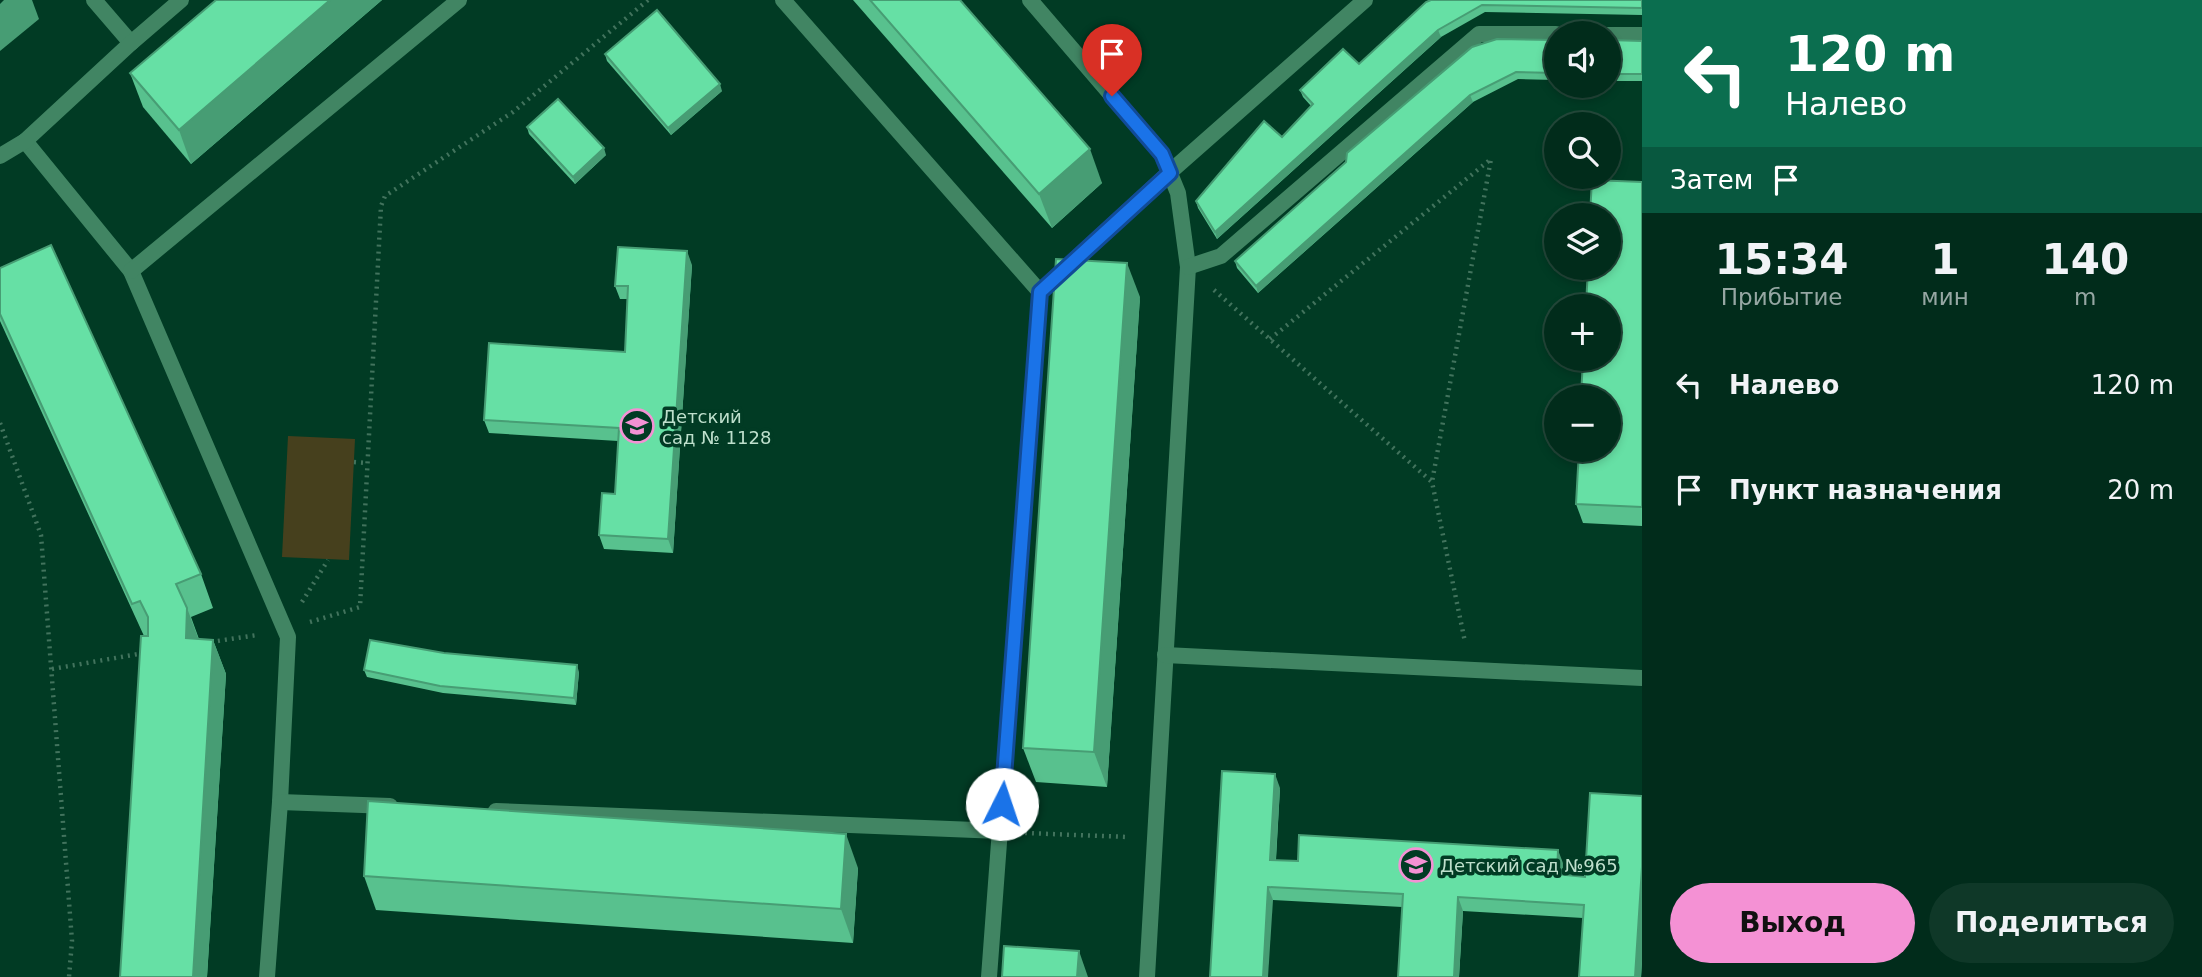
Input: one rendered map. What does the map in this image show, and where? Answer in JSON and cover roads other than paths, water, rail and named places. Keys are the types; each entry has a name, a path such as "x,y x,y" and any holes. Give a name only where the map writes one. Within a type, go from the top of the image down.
{"lane":[{"path":"94,0 131,43"},
{"path":"0,156 25,141 181,0"},
{"path":"131,271 460,0"},
{"path":"783,0 1040,292"},
{"path":"1030,0 1162,154 1178,193 1188,267 1147,977"},
{"path":"989,977 1040,292 1365,0"},
{"path":"1188,267 1221,256 1479,34 1544,34"},
{"path":"1621,35 1642,35"},
{"path":"25,141 131,271 288,637 280,802 267,977"},
{"path":"1166,655 1642,678"},
{"path":"280,802 405,807"},
{"path":"474,810 1000,831"}],"place":[{"name":"Детский сад № 1128","path":"637,426"},
{"name":"Детский сад №965","path":"1416,865"}]}
